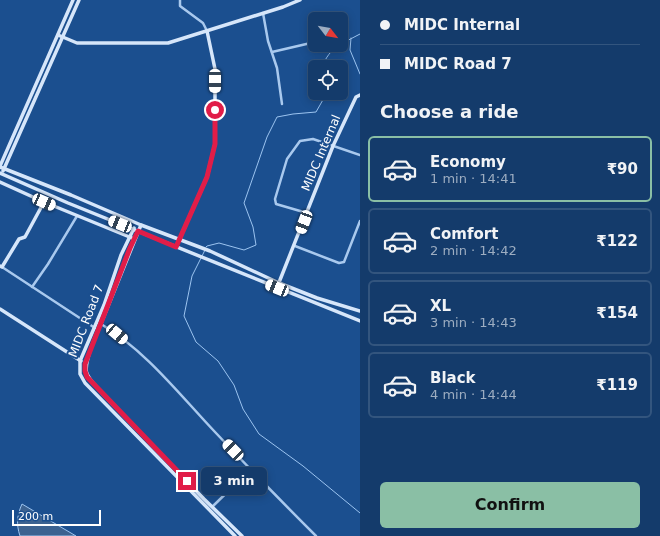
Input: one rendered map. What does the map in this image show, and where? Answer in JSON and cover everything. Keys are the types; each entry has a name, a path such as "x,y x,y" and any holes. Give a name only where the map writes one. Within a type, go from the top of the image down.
{"street":[{"path":"73,0 0,166 4,169 71,195 136,223 206,249 279,283 317,298 360,311"},
{"path":"79,0 1,173 68,203 360,321"},
{"path":"176,247 207,177 215,144 215,69 207,31 203,23 180,6 180,0"},
{"path":"288,5 289,0"},
{"path":"58,35 77,43 168,43 300,0"},
{"path":"263,13 277,68 282,104"},
{"path":"272,52 308,44"},
{"name":"MIDC Internal","path":"277,288 295,246 333,146 358,96"},
{"path":"308,213 276,204 275,199 287,159 300,141 313,139 360,156"},
{"path":"0,182 77,216 135,239"},
{"path":"44,202 25,237 19,239 1,268 98,330"},
{"path":"32,287 48,264 77,216"},
{"path":"295,246 339,263 344,262 360,221"},
{"name":"MIDC Road 7","path":"136,223 121,255 80,361 80,374 85,383 234,536"},
{"name":"MIDC Road 7","path":"141,225 98,330 85,364 85,371 87,377 103,394 242,536"},
{"path":"0,309 85,364"},
{"path":"101,324 117,334 156,369 316,536"},
{"path":"99,397 103,394"},
{"path":"167,466 170,463"},
{"path":"212,506 251,469"},
{"path":"234,536 237,531"}],"water":[{"path":"22,504 76,536 20,536 18,520"}],"waterway":[{"path":"348,40 360,34"},
{"path":"351,38 350,50 360,74"},
{"path":"326,60 331,52"},
{"path":"206,247 219,243 244,250 256,245 253,227 244,203 267,137 277,117 316,112 323,100"},
{"path":"205,250 192,276 184,316 196,342 218,361 234,385 243,409 259,434 303,466 360,513"}],"route":[{"path":"187,481 87,377 85,364 138,231 176,247 207,177 215,144 215,110"}]}
